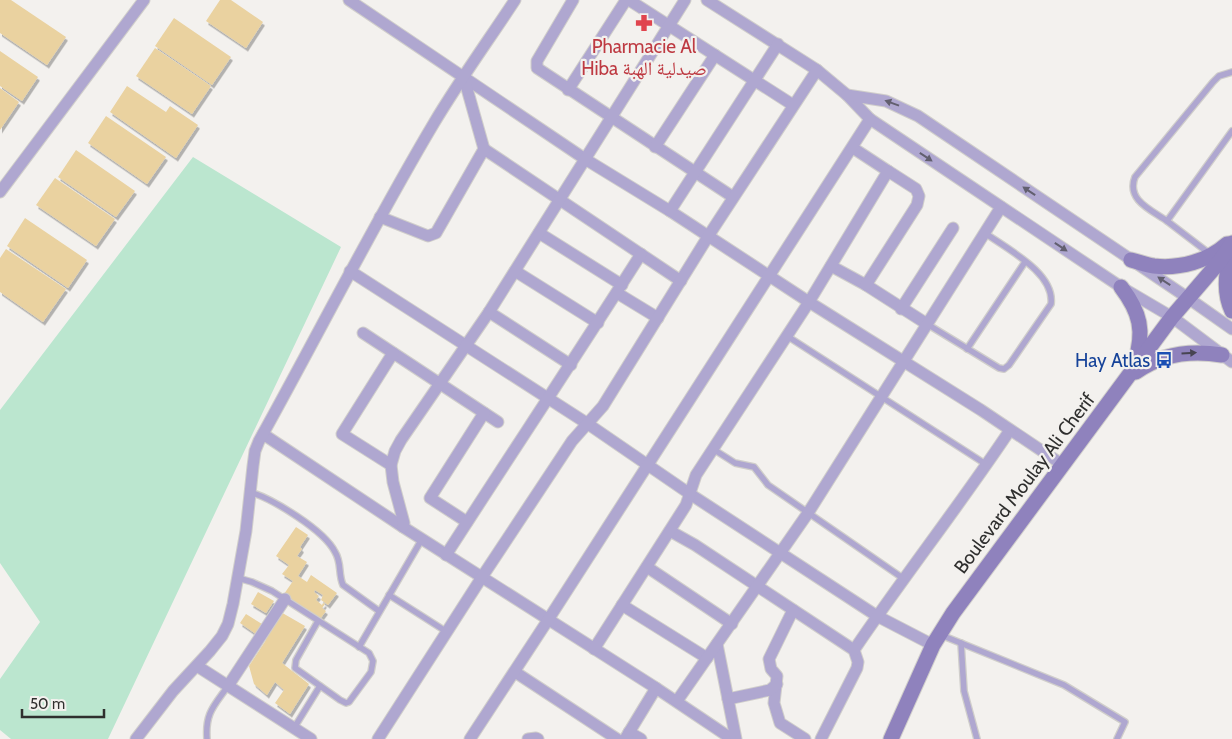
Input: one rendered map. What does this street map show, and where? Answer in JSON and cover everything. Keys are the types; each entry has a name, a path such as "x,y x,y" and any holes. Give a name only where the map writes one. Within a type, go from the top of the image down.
{"main road":[{"name":"Boulevard Moulay Ali Cherif","path":"891,739 936,640 981,574 1188,298 1215,258 1232,242"},
{"path":"1232,250 1228,264 1226,286 1232,312"},
{"path":"1131,260 1154,266 1177,266 1215,258"},
{"path":"1121,287 1131,300 1138,315 1140,332 1139,348 1128,377"},
{"path":"1128,377 1142,367 1172,355 1205,352 1227,359"}],"street":[{"path":"0,192 144,0"},
{"path":"349,0 585,159 708,235 768,276 1063,465"},
{"path":"136,739 173,691 222,636 228,624 238,578 246,531 255,451 380,217 435,122 515,0"},
{"path":"573,0 537,61 536,65 540,71 733,197"},
{"path":"568,90 627,0 793,105"},
{"path":"403,527 404,523 392,482 392,465 395,451 439,383 489,312 685,0"},
{"path":"707,0 817,70 847,95 870,119 1121,287 1172,317 1227,359"},
{"path":"670,211 778,44"},
{"path":"655,147 715,55"},
{"path":"378,739 572,441 603,406 708,235 817,70"},
{"path":"464,78 484,149 681,280"},
{"path":"847,95 880,100 908,110 1232,329"},
{"path":"470,739 870,119"},
{"path":"853,148 916,189 919,196 917,205 866,285"},
{"path":"380,217 428,236 436,232 484,149"},
{"path":"594,649 686,505 696,475 809,302 888,171"},
{"path":"677,701 782,553 1001,207"},
{"path":"901,309 953,228"},
{"path":"539,233 658,318"},
{"path":"446,555 641,254"},
{"path":"831,266 866,285 926,324"},
{"path":"350,271 588,424 690,494 877,616 936,640"},
{"path":"515,271 598,323"},
{"path":"489,312 571,364"},
{"path":"363,333 498,422"},
{"path":"392,465 342,434 393,353"},
{"path":"467,522 430,498 484,413"},
{"path":"854,650 1010,430"},
{"path":"263,434 446,555 734,739"},
{"path":"670,531 854,650 858,662 857,668 821,739"},
{"path":"646,567 732,624"},
{"path":"228,686 285,600"},
{"path":"622,605 707,658"},
{"path":"793,610 769,659 771,669 777,676 774,703 780,723 805,739"},
{"path":"717,644 734,739"},
{"path":"197,666 311,739"},
{"path":"515,672 617,739"},
{"path":"728,699 770,690 777,684"},
{"path":"641,739 627,736 656,688"},
{"path":"528,739 538,739"}],"lane":[{"path":"1215,258 1136,198 1133,188 1135,177 1213,82 1219,76 1232,72"},
{"path":"1167,221 1232,131"},
{"path":"926,324 999,368 1004,369 1009,365 1051,304 1052,298 1038,272 985,233"},
{"path":"967,349 1025,262"},
{"path":"786,336 986,465"},
{"path":"713,449 735,463 754,467 768,485 904,579"},
{"path":"250,492 270,499 317,532 335,550 340,566 342,585 380,612"},
{"path":"359,647 422,539"},
{"path":"238,578 272,591 369,653 373,661 371,672 352,700 346,703 297,670 294,666 318,621"},
{"path":"390,595 447,632"},
{"path":"936,640 960,643 980,649 1064,684 1125,722 1117,739"},
{"path":"960,643 964,691 978,739"},
{"path":"207,739 206,726 208,717 228,686"},
{"path":"294,728 320,686"}],"green space":[{"path":"193,157 341,247 108,739 11,739 0,730 0,679 40,622 0,563 0,410"}],"building":[{"path":"0,0 11,0 66,37 47,65 0,33"},
{"path":"220,0 231,0 263,22 246,48 206,21"},
{"path":"174,18 231,57 212,85 155,46"},
{"path":"155,48 211,86 192,114 136,76"},
{"path":"0,51 38,77 22,101 0,86"},
{"path":"127,86 166,112 170,106 198,125 176,158 110,112"},
{"path":"0,88 19,102 0,130"},
{"path":"106,116 166,157 147,184 88,143"},
{"path":"76,150 135,191 116,217 58,177"},
{"path":"55,178 115,219 96,246 36,205"},
{"path":"25,218 87,260 68,288 7,246"},
{"path":"6,249 66,289 43,322 0,292 0,258"},
{"path":"296,527 308,535 300,547 302,549 297,556 307,562 298,576 307,582 311,575 337,593 328,605 321,600 323,595 315,590 314,592 319,596 316,600 322,605 323,603 325,604 322,608 326,611 320,619 284,594 293,581 282,574 289,565 276,556"},
{"path":"258,592 274,601 266,613 251,604"},
{"path":"279,611 305,626 282,663 309,684 290,714 275,703 284,690 275,682 267,695 254,684 249,666 266,640 263,638"},
{"path":"246,614 262,624 256,634 240,623"}],"place":[{"name":"Pharmacie Al Hiba صيدلية الهبة","path":"644,23"},
{"name":"Hay Atlas","path":"1164,360"}]}
